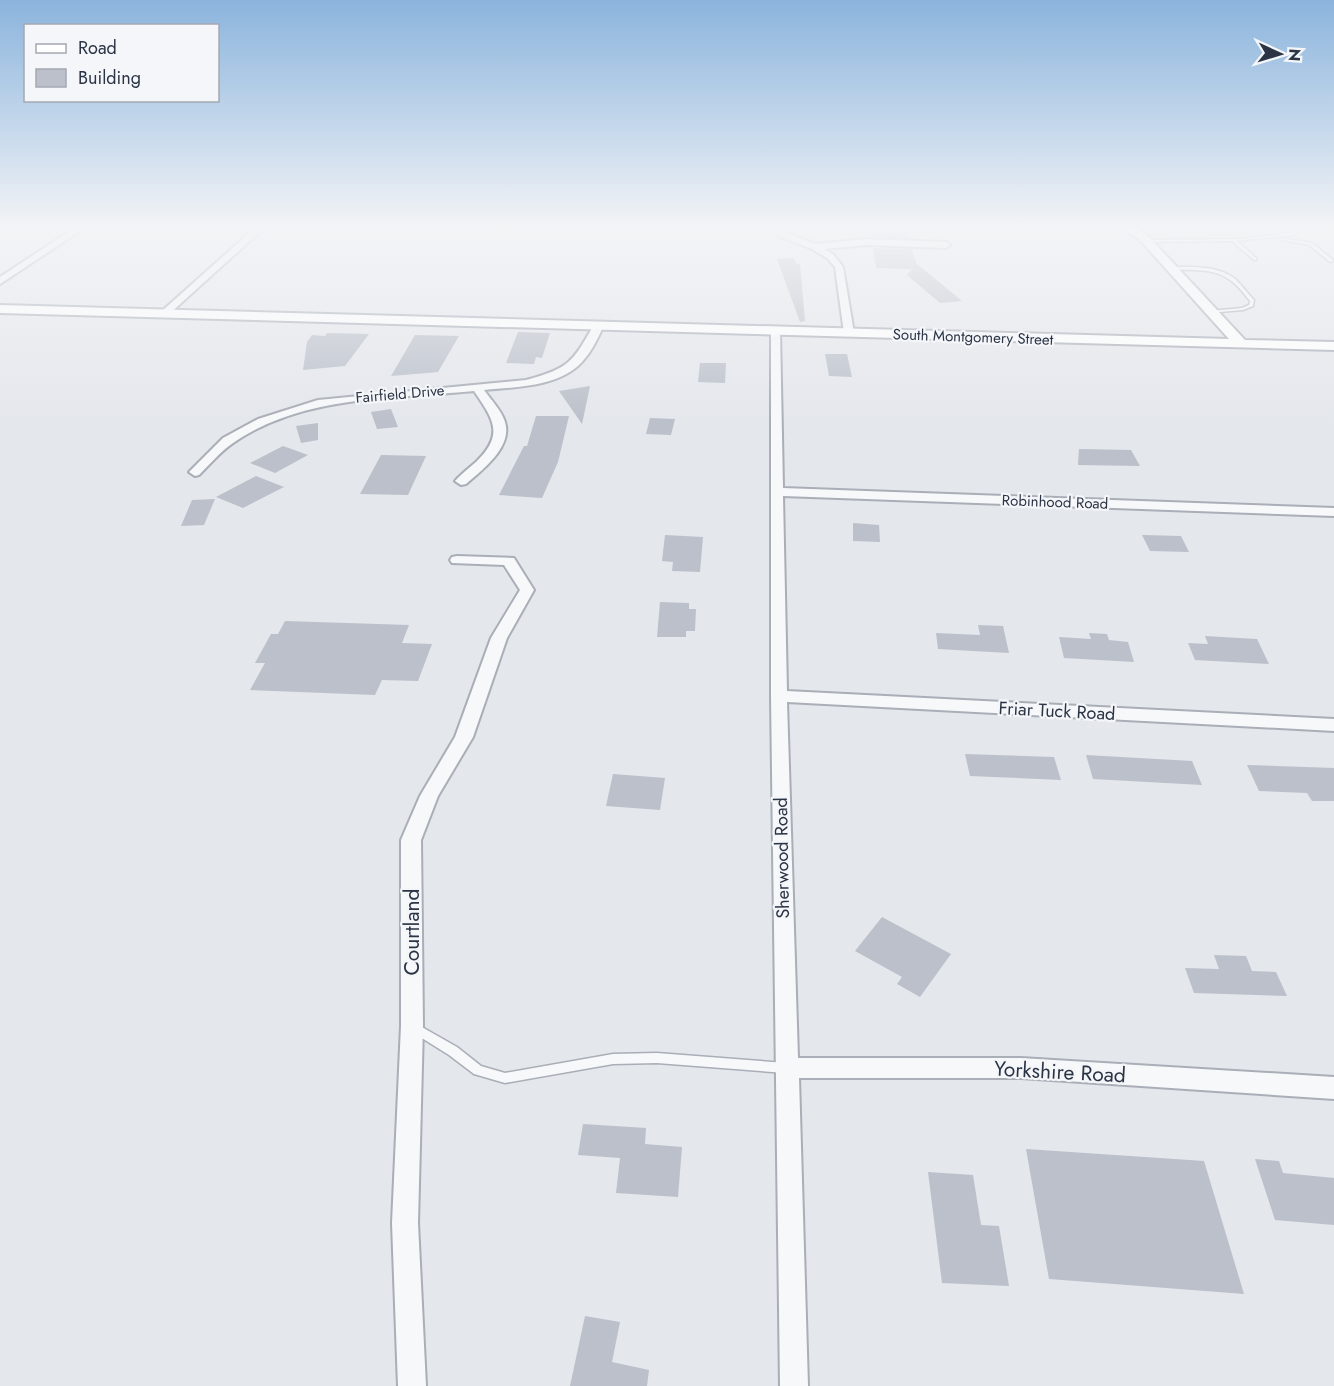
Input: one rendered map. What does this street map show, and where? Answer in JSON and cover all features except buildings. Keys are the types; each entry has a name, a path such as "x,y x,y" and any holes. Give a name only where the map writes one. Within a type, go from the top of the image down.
{"street":[{"path":"165,313 189,292"},
{"path":"843,292 849,333"},
{"path":"1192,292 1241,344"},
{"name":"South Montgomery Street","path":"0,309 1334,346"},
{"name":"Fairfield Drive","path":"195,472 228,441 262,421 322,402 527,383 560,375 574,366 585,352 598,325"},
{"name":"Sherwood Road","path":"775,330 779,696 794,1386"},
{"path":"461,481 485,460 498,442 500,424 477,388"},
{"name":"Robinhood Road","path":"777,492 1334,512"},
{"name":"Courtland","path":"412,1386 405,1223 412,1026 411,840 429,796 464,737 499,638 527,590 509,561 457,560"},
{"name":"Friar Tuck Road","path":"779,696 1334,725"},
{"name":"Yorkshire Road","path":"786,1068 1021,1068 1334,1088"}],"lane":[{"path":"1210,312 1244,309 1251,306 1252,301 1244,292"},
{"path":"412,1026 453,1051 477,1070 505,1078 613,1059 657,1058 786,1068"}]}
